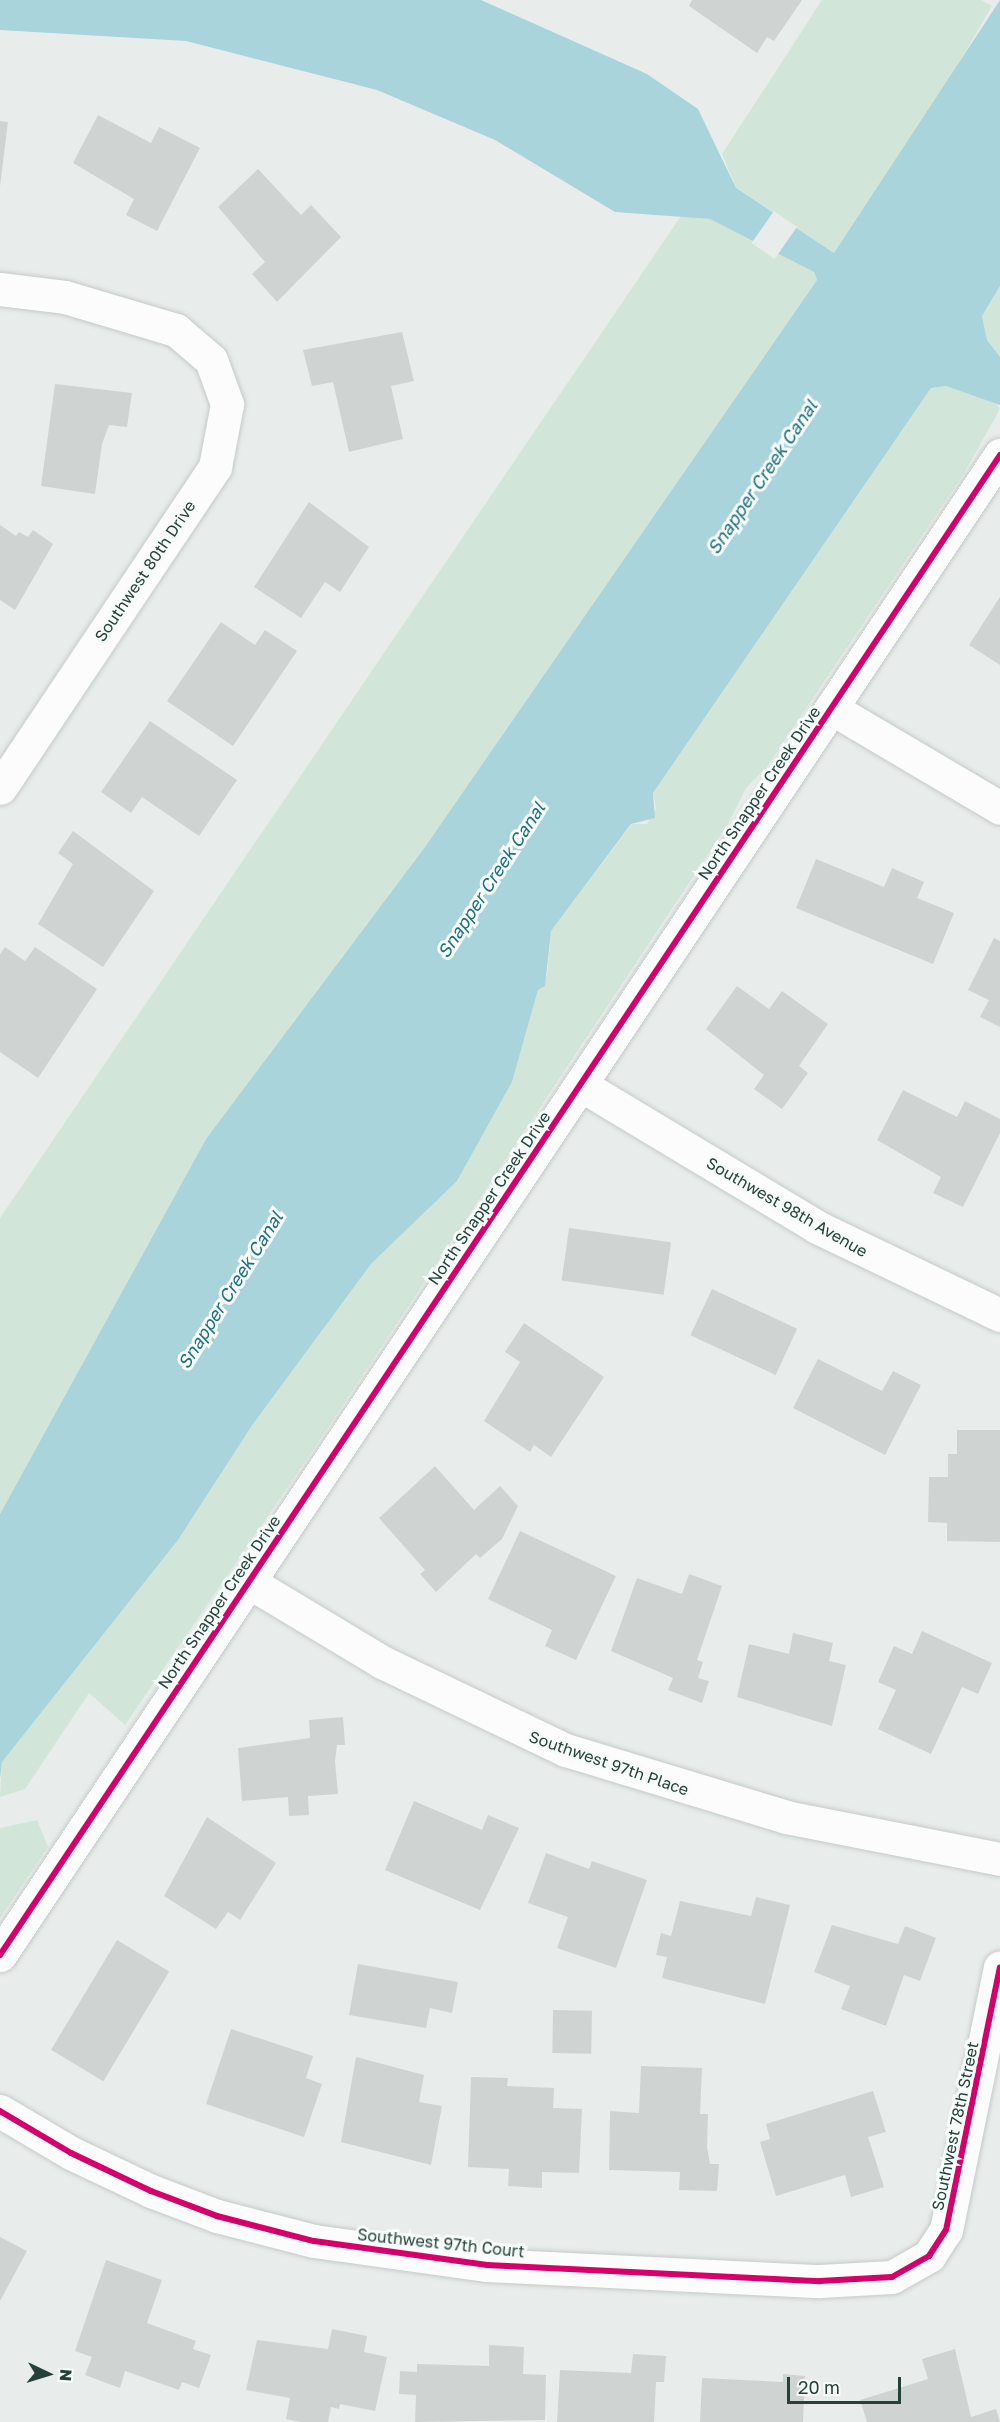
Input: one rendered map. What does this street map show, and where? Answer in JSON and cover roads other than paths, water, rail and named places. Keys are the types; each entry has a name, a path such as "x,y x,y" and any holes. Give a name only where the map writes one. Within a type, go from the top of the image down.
{"street":[{"name":"Southwest 80th Drive","path":"0,289 102,306 176,330 195,343 222,378 227,404 214,467 0,788"},
{"name":"North Snapper Creek Drive","path":"0,1955 1000,455"},
{"path":"831,708 1000,808"},
{"name":"Southwest 98th Avenue","path":"581,1085 817,1227 1000,1315"},
{"name":"Southwest 97th Place","path":"249,1582 382,1662 566,1750 756,1809 1000,1858"},
{"name":"Southwest 78th Street","path":"905,2272 938,2244 954,2206 1000,1968"},
{"name":"Southwest 97th Court","path":"0,2111 70,2154 151,2191 251,2226 349,2247 488,2265 820,2281 868,2280 905,2272"}],"water":[{"name":"Snapper Creek Canal","path":"0,0 481,0 647,74 698,109 736,188 834,253 1000,0 1000,286 982,316 987,340 1000,357 1000,405 946,386 931,388 653,793 655,818 631,824 551,931 545,986 538,990 512,1082 457,1181 371,1264 253,1424 178,1540 2,1762 0,1779 0,1514 206,1139 425,847 817,280 814,272 710,219 615,212 495,140 377,90 186,41 0,30"}]}
